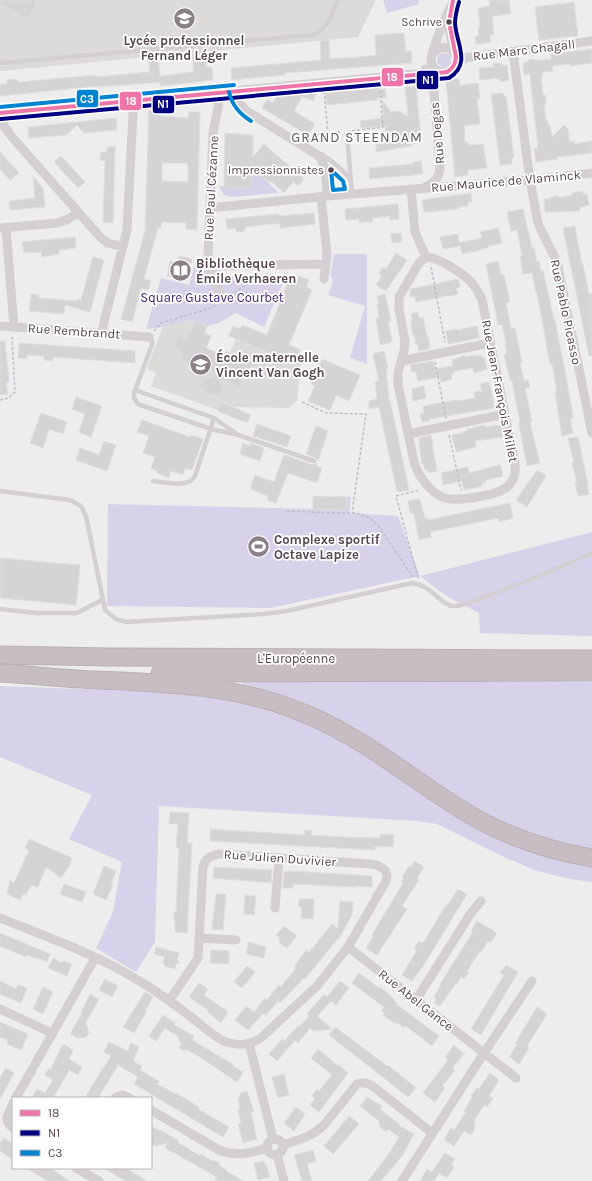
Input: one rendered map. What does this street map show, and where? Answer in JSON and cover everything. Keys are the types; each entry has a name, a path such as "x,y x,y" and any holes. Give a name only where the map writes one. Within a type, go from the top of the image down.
{"highway":[{"path":"111,657 259,649 592,650"},
{"name":"L'Européenne","path":"0,655 111,657 592,659"},
{"name":"L'Européenne","path":"0,673 592,672"},
{"path":"0,673 200,686 239,693 279,704 314,717 353,737 458,808 496,829 537,845 592,858"}],"street":[{"path":"123,247 103,240 12,138 4,126 1,113 413,74 426,70 441,72 449,71 456,64 449,26 449,17 453,2"},
{"path":"426,70 446,14 453,2"},
{"name":"Rue Marc Chagall","path":"455,56 512,52 592,41"},
{"path":"432,56 439,48 444,47 448,48 455,56"},
{"name":"Rue Pablo Picasso","path":"512,52 530,180 540,228 555,256 592,434"},
{"path":"432,56 434,68 441,72"},
{"name":"Rue Degas","path":"416,189 433,183 437,179 440,170 434,92 426,70"},
{"path":"235,91 237,100 245,110 308,148 323,161 326,248 324,279"},
{"name":"Rue Paul Cézanne","path":"221,92 213,133 208,258 213,264 219,266 326,264"},
{"path":"102,334 128,221 133,113 132,101"},
{"name":"Rue Maurice de Vlaminck","path":"210,208 324,196 530,180 592,173"},
{"path":"416,189 415,232 427,257"},
{"path":"14,327 3,228 57,223 79,213"},
{"name":"Rue Jean-François Millet","path":"427,257 439,261 466,278 476,288 482,300 490,343 515,464 513,478 507,487 500,491 463,499 446,499 438,495 429,486 415,465 398,384 398,372 405,341 399,309 399,297 419,263 427,257"},
{"path":"208,258 211,273 223,299"},
{"name":"Rue Rembrandt","path":"0,326 148,337"},
{"path":"401,361 490,343"},
{"path":"408,434 505,414"},
{"name":"Rue Julien Duvivier","path":"169,1001 197,960 200,938 203,868 206,860 217,854 374,864 385,870 387,876 386,881 348,947"},
{"path":"275,908 279,859"},
{"path":"416,1000 471,913 481,901"},
{"path":"0,917 129,974 222,1040 235,1044 249,1043 261,1038 310,992 348,947"},
{"path":"200,938 236,940"},
{"name":"Rue Abel Gance","path":"348,947 516,1078"},
{"path":"17,1097 95,958"},
{"path":"402,1181 532,981"},
{"path":"0,1009 52,1033"},
{"path":"249,1043 273,1139"},
{"path":"282,1145 304,1139 318,1131 355,1086 358,1083 363,1082 372,1086 432,1133"},
{"path":"117,1097 122,1095 127,1097"},
{"path":"12,1104 3,1116 12,1127"},
{"path":"152,1111 219,1150 229,1153 246,1154 268,1148"},
{"path":"273,1139 279,1140 282,1145 282,1150 277,1154 272,1153 268,1148 268,1143 273,1139"},
{"path":"277,1154 284,1181"},
{"path":"78,1169 98,1181"}],"lane":[{"path":"0,63 312,35 321,31 325,27 338,0"},
{"path":"347,133 352,194"},
{"path":"308,148 323,155 348,177 351,183"},
{"path":"148,337 152,341 152,345 134,390 135,400 142,406 211,429 238,435 314,461"},
{"path":"134,390 214,418 238,435"},
{"path":"153,481 174,483 188,482 192,480 195,476 214,418"},
{"path":"0,491 70,500 81,506 86,516 105,610 116,619 126,622 282,612 409,584 420,584 432,591 444,603 454,606 508,589 592,553"},
{"path":"0,610 36,613 77,613 102,600"}],"path":[{"path":"347,133 383,127 379,77"},
{"path":"324,82 328,133"},
{"path":"308,148 313,134 341,132"},
{"path":"427,257 447,352"},
{"path":"148,337 161,323 211,308 251,282 279,280 296,265"},
{"path":"0,400 9,398 15,392 12,338 14,327"},
{"path":"434,355 463,499"},
{"path":"302,402 326,413 366,414 352,513"},
{"path":"420,584 396,496 429,486"},
{"path":"287,511 356,513 370,518 379,527 414,579 420,584"}],"shaded area":[{"name":"Lycée professionnel Fernand Léger","path":"0,0 376,0 358,37 0,71"},
{"path":"299,276 309,280 306,287 312,290 308,299 305,298 303,302 306,304 293,334 286,343 301,350 296,361 301,364 297,401 288,408 234,407 222,402 218,410 151,386 156,373 147,368 163,327 190,320 207,326 205,333 211,336 206,348 223,355 226,351 230,352 236,339 229,336 229,332 240,329 242,325 269,336 288,291 285,289 289,280 296,283"}],"green space":[{"path":"383,0 418,0 419,4 387,13"},
{"path":"444,53 449,55 451,60 449,65 444,67 439,65 437,60 439,55"},
{"path":"252,168 279,193 230,197 224,195 219,186 251,188"},
{"path":"334,254 367,254 367,364 350,358 365,306 328,295 333,283 330,276"},
{"name":"Square Gustave Courbet","path":"196,261 213,264 227,276 286,276 264,327 236,313 219,323 207,326 190,320 163,327 146,329 161,278 189,285"},
{"name":"Complexe sportif Octave Lapize","path":"313,496 351,497 349,513 398,516 420,576 270,608 107,606 108,504 313,509"},
{"path":"592,532 592,636 480,633 479,613 448,597 420,576"},
{"path":"243,679 592,682 592,849 552,841 513,828 478,812 356,728 300,701 242,684"},
{"path":"0,686 185,693 248,705 303,722 347,743 392,773 592,865 592,882 570,879 537,871 506,858 437,824 417,821 159,806 155,942 136,972 96,948 113,912 122,862 69,839 92,795 0,757"}],"building":[{"path":"0,0 38,0 29,19 0,5"},
{"path":"489,0 509,0 511,14 492,16 494,35 490,35 491,42 476,44 475,37 479,36 478,29 480,26 478,8 490,6"},
{"path":"574,2 578,36 539,40 535,7"},
{"path":"404,33 406,52 411,51 412,63 285,73 285,75 232,80 231,68 321,60 320,41 329,40 330,59 358,57 376,55 375,35"},
{"path":"592,49 592,63 570,66 570,64 552,66 553,71 543,72 543,76 541,76 543,95 545,95 546,99 546,104 544,104 546,121 548,121 549,126 550,125 552,137 564,125 568,129 570,142 574,141 575,144 592,141 592,153 557,157 558,159 536,162 534,149 538,148 530,74 524,74 523,63 532,59 536,59 536,61 551,59 551,54"},
{"path":"201,52 202,58 205,58 206,67 212,67 213,80 160,86 160,82 97,86 0,96 0,84 7,84 7,80 15,79 19,82 150,72 148,57 158,56 160,76 194,72 192,53"},
{"path":"501,63 502,65 507,65 509,80 500,82 499,78 480,80 479,68 494,67 493,64"},
{"path":"459,79 460,85 478,83 480,99 477,99 480,124 464,126 465,142 468,142 468,145 483,144 487,168 468,170 468,175 455,177 446,80"},
{"path":"416,86 421,139 414,140 414,144 411,146 376,152 376,144 387,143 385,126 361,128 360,121 384,118 382,100 391,112 398,111 408,116 405,87"},
{"path":"379,88 379,90 386,89 386,98 375,98 378,100 327,105 325,93"},
{"path":"316,91 314,101 302,97 294,111 315,124 308,135 262,108 267,99 273,103 278,94"},
{"path":"503,93 504,96 506,96 514,158 511,159 512,164 500,165 491,94"},
{"path":"149,110 161,111 160,116 188,118 189,112 200,112 197,230 186,229 186,223 161,222 161,228 158,228 144,279 151,281 148,290 141,288 132,322 121,319 145,231","holes":["162,163 187,163 188,182 162,181"]},
{"path":"116,118 117,130 84,133 77,125 66,135 29,138 28,127"},
{"path":"225,133 253,135 253,157 264,144 304,179 298,186 293,182 284,193 271,181 270,183 252,169 251,188 224,187"},
{"path":"115,146 113,223 103,222 105,161 100,160 101,152 107,152 107,147"},
{"path":"0,152 19,173 10,180 0,169"},
{"path":"61,156 85,182 78,188 54,162"},
{"path":"421,161 423,174 370,179 369,168 413,164 413,162"},
{"path":"33,176 43,188 45,207 10,210 9,201 35,198"},
{"path":"583,191 583,194 587,194 589,205 580,207 580,211 545,212 544,199 573,195 572,193"},
{"path":"471,193 472,202 468,202 468,206 458,207 458,209 424,212 422,200"},
{"path":"398,204 399,219 390,220 390,216 372,218 373,222 359,223 359,219 346,220 345,209"},
{"path":"523,209 532,248 534,247 537,262 539,262 541,271 543,270 555,320 572,409 573,418 570,419 573,433 562,436 555,392 557,391 552,363 550,364 537,292 536,293 532,273 523,274 520,256 522,256 517,230 511,231 507,212"},
{"path":"314,213 315,224 280,228 280,224 271,224 245,227 245,231 236,232 236,228 227,229 226,219 279,214 279,216"},
{"path":"575,226 589,294 592,293 592,356 589,356 563,228"},
{"path":"498,228 502,243 488,246 489,248 462,254 460,246 443,249 440,237 458,234 459,243 482,238 480,232"},
{"path":"401,233 402,242 392,243 391,234"},
{"path":"75,237 76,248 59,250 59,254 42,257 41,252 24,253 22,242"},
{"path":"396,253 407,260 386,291 376,285 382,276 379,274 383,267 386,269"},
{"path":"179,256 192,259 186,281 167,276 170,261 178,263"},
{"path":"93,257 104,260 90,312 65,305 64,314 29,311 31,294 39,295 39,298 81,300"},
{"path":"498,261 501,275 504,275 506,283 510,302 506,303 511,329 515,328 522,362 520,363 524,381 528,380 530,387 525,388 532,422 530,423 540,463 527,466 512,380 510,381 504,354 507,353 506,343 502,324 498,325 486,264"},
{"path":"299,276 309,280 306,287 312,290 289,345 301,350 295,364 229,336 233,326 240,329 242,325 267,335 289,280 296,283"},
{"path":"458,279 460,287 456,288 458,294 416,302 415,297 411,297 411,289"},
{"path":"385,294 391,321 388,321 392,342 380,345 376,318 379,318 377,304 379,304 377,296"},
{"path":"418,312 419,318 423,317 430,346 428,347 429,349 419,351 411,326 411,314"},
{"path":"195,321 207,326 204,333 211,336 206,348 223,355 226,351 253,363 246,379 244,378 240,387 218,378 223,390 220,396 214,394 210,396 206,394 205,389 199,387 201,381 220,374 192,361 191,364 180,359 182,352 173,348 178,336 187,340"},
{"path":"477,326 479,338 448,344 446,331"},
{"path":"0,341 5,341 9,382 6,382 8,394 0,395"},
{"path":"19,343 135,351 135,363 53,357 53,361 44,360 44,356 27,355 27,359 18,358"},
{"path":"384,351 388,368 386,368 389,400 409,490 397,492 379,407 369,409 369,401 377,399 375,382 379,381 373,354"},
{"path":"465,355 465,357 481,355 481,358 484,357 487,369 474,373 473,368 454,371 454,374 451,374 452,379 441,382 440,377 418,381 416,372 412,372 410,365 433,361 435,369 453,366 452,360"},
{"path":"322,359 360,375 349,401 336,395 330,410 308,401 315,386 311,384"},
{"path":"489,382 495,408 430,419 430,421 422,422 420,414 424,414 423,406 475,398 474,392 482,391 480,384"},
{"path":"424,386 426,398 413,401 412,389"},
{"path":"76,397 102,406 91,437 79,432 85,414 72,409"},
{"path":"221,402 251,415 247,423 218,411"},
{"path":"41,413 67,422 63,434 49,429 43,448 30,443"},
{"path":"142,420 190,437 191,435 203,439 192,470 185,468 183,475 171,471 169,478 157,473 157,471 151,468 155,457 143,453 149,436 137,432"},
{"path":"257,424 291,436 287,447 253,436"},
{"path":"485,425 485,427 501,425 503,437 475,441 476,447 456,452 452,435 467,431 467,429"},
{"path":"316,426 328,431 318,461 316,458 306,454"},
{"path":"431,435 437,471 428,473 427,470 425,470 423,463 422,464 419,438"},
{"path":"578,437 589,494 578,496 575,482 577,482 572,463 574,462 568,438"},
{"path":"104,441 116,445 107,471 76,460 80,448 99,455"},
{"path":"243,443 250,446 250,443 264,448 260,461 240,454"},
{"path":"284,455 313,465 317,463 316,466 322,468 317,483 288,473 276,503 267,500 268,496 250,489 255,475 274,482"},
{"path":"500,465 503,476 485,480 485,483 481,483 482,486 464,490 462,481 443,485 441,473 468,467 469,473"},
{"path":"537,470 546,476 527,507 516,500"},
{"path":"313,496 347,497 346,510 313,509"},
{"path":"420,499 425,519 427,518 428,520 510,503 513,518 499,522 498,518 430,532 431,537 419,540 414,513 410,513 408,501"},
{"path":"0,558 80,565 76,605 0,598"},
{"path":"170,812 189,813 187,843 192,843 187,933 175,932 174,912 176,912 179,848 176,847 178,824 169,824"},
{"path":"210,829 303,835 305,830 312,830 311,835 343,837 380,838 381,834 394,835 393,847 375,846 375,850 210,841"},
{"path":"29,839 72,858 70,865 61,878 46,867 38,887 31,885 26,895 23,894 20,900 7,894 10,881 14,883 29,850 25,848"},
{"path":"415,861 424,867 417,878 419,880 402,906 407,909 377,955 366,948 373,937 372,935 403,883 401,882 404,878 402,877 409,866 411,867"},
{"path":"104,866 116,871 111,884 113,885 106,900 93,894"},
{"path":"214,867 272,870 271,883 213,878"},
{"path":"290,871 372,876 372,887 293,884 293,888 283,888 284,872"},
{"path":"64,884 86,892 82,902 60,894"},
{"path":"458,889 467,894 425,963 412,981 402,975 416,952 415,947 419,941 422,943 425,940 446,905 447,906"},
{"path":"216,894 226,894 223,930 212,929"},
{"path":"245,895 256,896 254,915 244,914"},
{"path":"299,899 314,899 313,919 301,918 302,907 299,907"},
{"path":"340,901 353,902 352,915 338,940 338,938 305,979 304,978 280,1003 278,1001 266,1015 263,1013 248,1030 235,1020 246,1006 254,1012 265,998 267,1000 279,985 281,987 296,968 294,967 306,950 309,952 311,948 312,949 332,924 338,929"},
{"path":"477,921 497,933 491,942 488,941 481,952 480,951 467,971 469,972 464,979 461,977 440,1006 434,1003 436,999 434,997 441,985 440,984 473,932 471,931"},
{"path":"284,926 297,936 288,947 285,947 280,943 279,937 276,935"},
{"path":"0,933 50,954 47,962 27,955 26,957 0,946"},
{"path":"249,942 266,947 264,958 246,954"},
{"path":"156,947 179,953 177,960 179,963 176,964 175,969 165,966 163,962 165,957 154,954"},
{"path":"211,950 229,951 229,964 210,963"},
{"path":"53,958 62,963 64,961 72,964 67,976 48,968"},
{"path":"506,965 518,972 481,1035 471,1029 504,975 500,973"},
{"path":"247,966 255,972 242,988 234,982"},
{"path":"359,973 379,988 380,987 394,999 393,1000 397,1003 396,1004 439,1036 432,1046 406,1026 404,1028 383,1015 385,1013 381,1010 384,1007 352,983"},
{"path":"105,979 118,986 112,997 99,990"},
{"path":"0,981 16,989 18,985 27,988 21,1003 0,994"},
{"path":"340,981 349,988 336,1005 331,1001 317,1016 332,1029 314,1031 310,1028 298,1043 295,1040 277,1061 269,1054 282,1039 284,1041 298,1026 299,1027 309,1016 307,1014 310,1010 324,995 327,997"},
{"path":"199,983 208,989 204,995 228,1012 221,1023 207,1011 208,1010 189,997"},
{"path":"43,987 53,992 43,1014 33,1009"},
{"path":"145,992 153,997 145,1011 147,1011 134,1033 123,1027"},
{"path":"90,994 99,999 85,1024 89,1033 86,1037 78,1038 70,1034 82,1013 81,1012"},
{"path":"537,1007 547,1014 527,1046 529,1048 519,1064 509,1057 517,1045 515,1044 517,1040"},
{"path":"163,1015 175,1023 174,1025 194,1036 192,1040 243,1072 237,1082 232,1079 232,1077 231,1078 224,1074 207,1061 186,1049 185,1051 179,1048 182,1043 178,1040 179,1037 165,1028 156,1041 149,1036"},
{"path":"0,1022 28,1034 21,1050 7,1044 8,1040 0,1037"},
{"path":"335,1027 387,1066 388,1065 416,1088 408,1097 329,1035"},
{"path":"109,1042 128,1051 131,1043 139,1047 133,1061 142,1066 140,1070 159,1081 157,1084 175,1094 176,1093 199,1107 198,1109 229,1127 223,1137 134,1084 138,1077 118,1065 99,1097 86,1097 111,1056 104,1052"},
{"path":"63,1044 73,1050 69,1059 82,1067 78,1075 69,1070 54,1097 33,1097 37,1089 45,1093 53,1080 45,1075 49,1068 51,1069"},
{"path":"454,1045 464,1054 452,1068 455,1070 442,1086 445,1088 435,1102 423,1093 448,1060 445,1057"},
{"path":"318,1049 348,1073 319,1112 310,1105 315,1098 312,1096 317,1089 319,1091 332,1075 311,1058"},
{"path":"6,1068 14,1073 0,1099 0,1077"},
{"path":"490,1073 499,1080 489,1096 493,1098 487,1107 484,1105 474,1121 475,1128 471,1135 464,1131 454,1146 444,1140 451,1128 454,1130 466,1112 464,1111 472,1097 471,1096 477,1088 479,1089"},
{"path":"284,1074 289,1095 278,1098 272,1077"},
{"path":"247,1091 254,1112 251,1112 257,1139 243,1143 238,1124 241,1123 238,1110 240,1109 238,1098 241,1093"},
{"path":"367,1097 382,1106 380,1109 399,1124 398,1125 414,1134 402,1156 381,1181 368,1181 390,1152 399,1137 388,1129 386,1132 380,1127 379,1121 360,1106"},
{"path":"296,1107 305,1114 294,1131 284,1123"},
{"path":"349,1116 359,1124 333,1154 324,1146"},
{"path":"152,1126 179,1141 177,1142 200,1156 201,1154 213,1162 214,1160 220,1164 219,1166 243,1181 215,1181 217,1177 165,1148 168,1143 155,1146 152,1144"},
{"path":"4,1138 12,1143 12,1159 0,1151 0,1143"},
{"path":"313,1150 316,1161 307,1164 312,1181 302,1181 294,1155"},
{"path":"445,1153 455,1159 451,1165 454,1167 448,1176 446,1177 439,1173 434,1181 420,1181 427,1169 432,1172"},
{"path":"264,1161 270,1177 258,1180 254,1163"},
{"path":"28,1169 51,1169 69,1181 48,1181"},
{"path":"105,1169 128,1169 147,1181 126,1181"}],"transit line":[{"name":"18","path":"0,113 447,72 453,66 456,57 449,22 453,0"},
{"name":"N1","path":"1,119 449,78 456,72 460,66 461,60 455,23 459,2"},
{"name":"C3","path":"0,107 234,85"},
{"name":"C3","path":"229,92 237,109 251,121"},
{"name":"C3","path":"331,170 343,181 345,189 333,190 331,170"}],"place":[{"name":"Lycée professionnel Fernand Léger","path":"184,18"},
{"name":"Schrive","path":"449,22"},
{"name":"Impressionnistes","path":"331,170"},
{"name":"Bibliothèque Émile Verhaeren","path":"181,270"},
{"name":"École maternelle Vincent Van Gogh","path":"201,364"},
{"name":"Complexe sportif Octave Lapize","path":"258,546"}],"district":[{"name":"GRAND STEENDAM","path":"357,137"}]}
